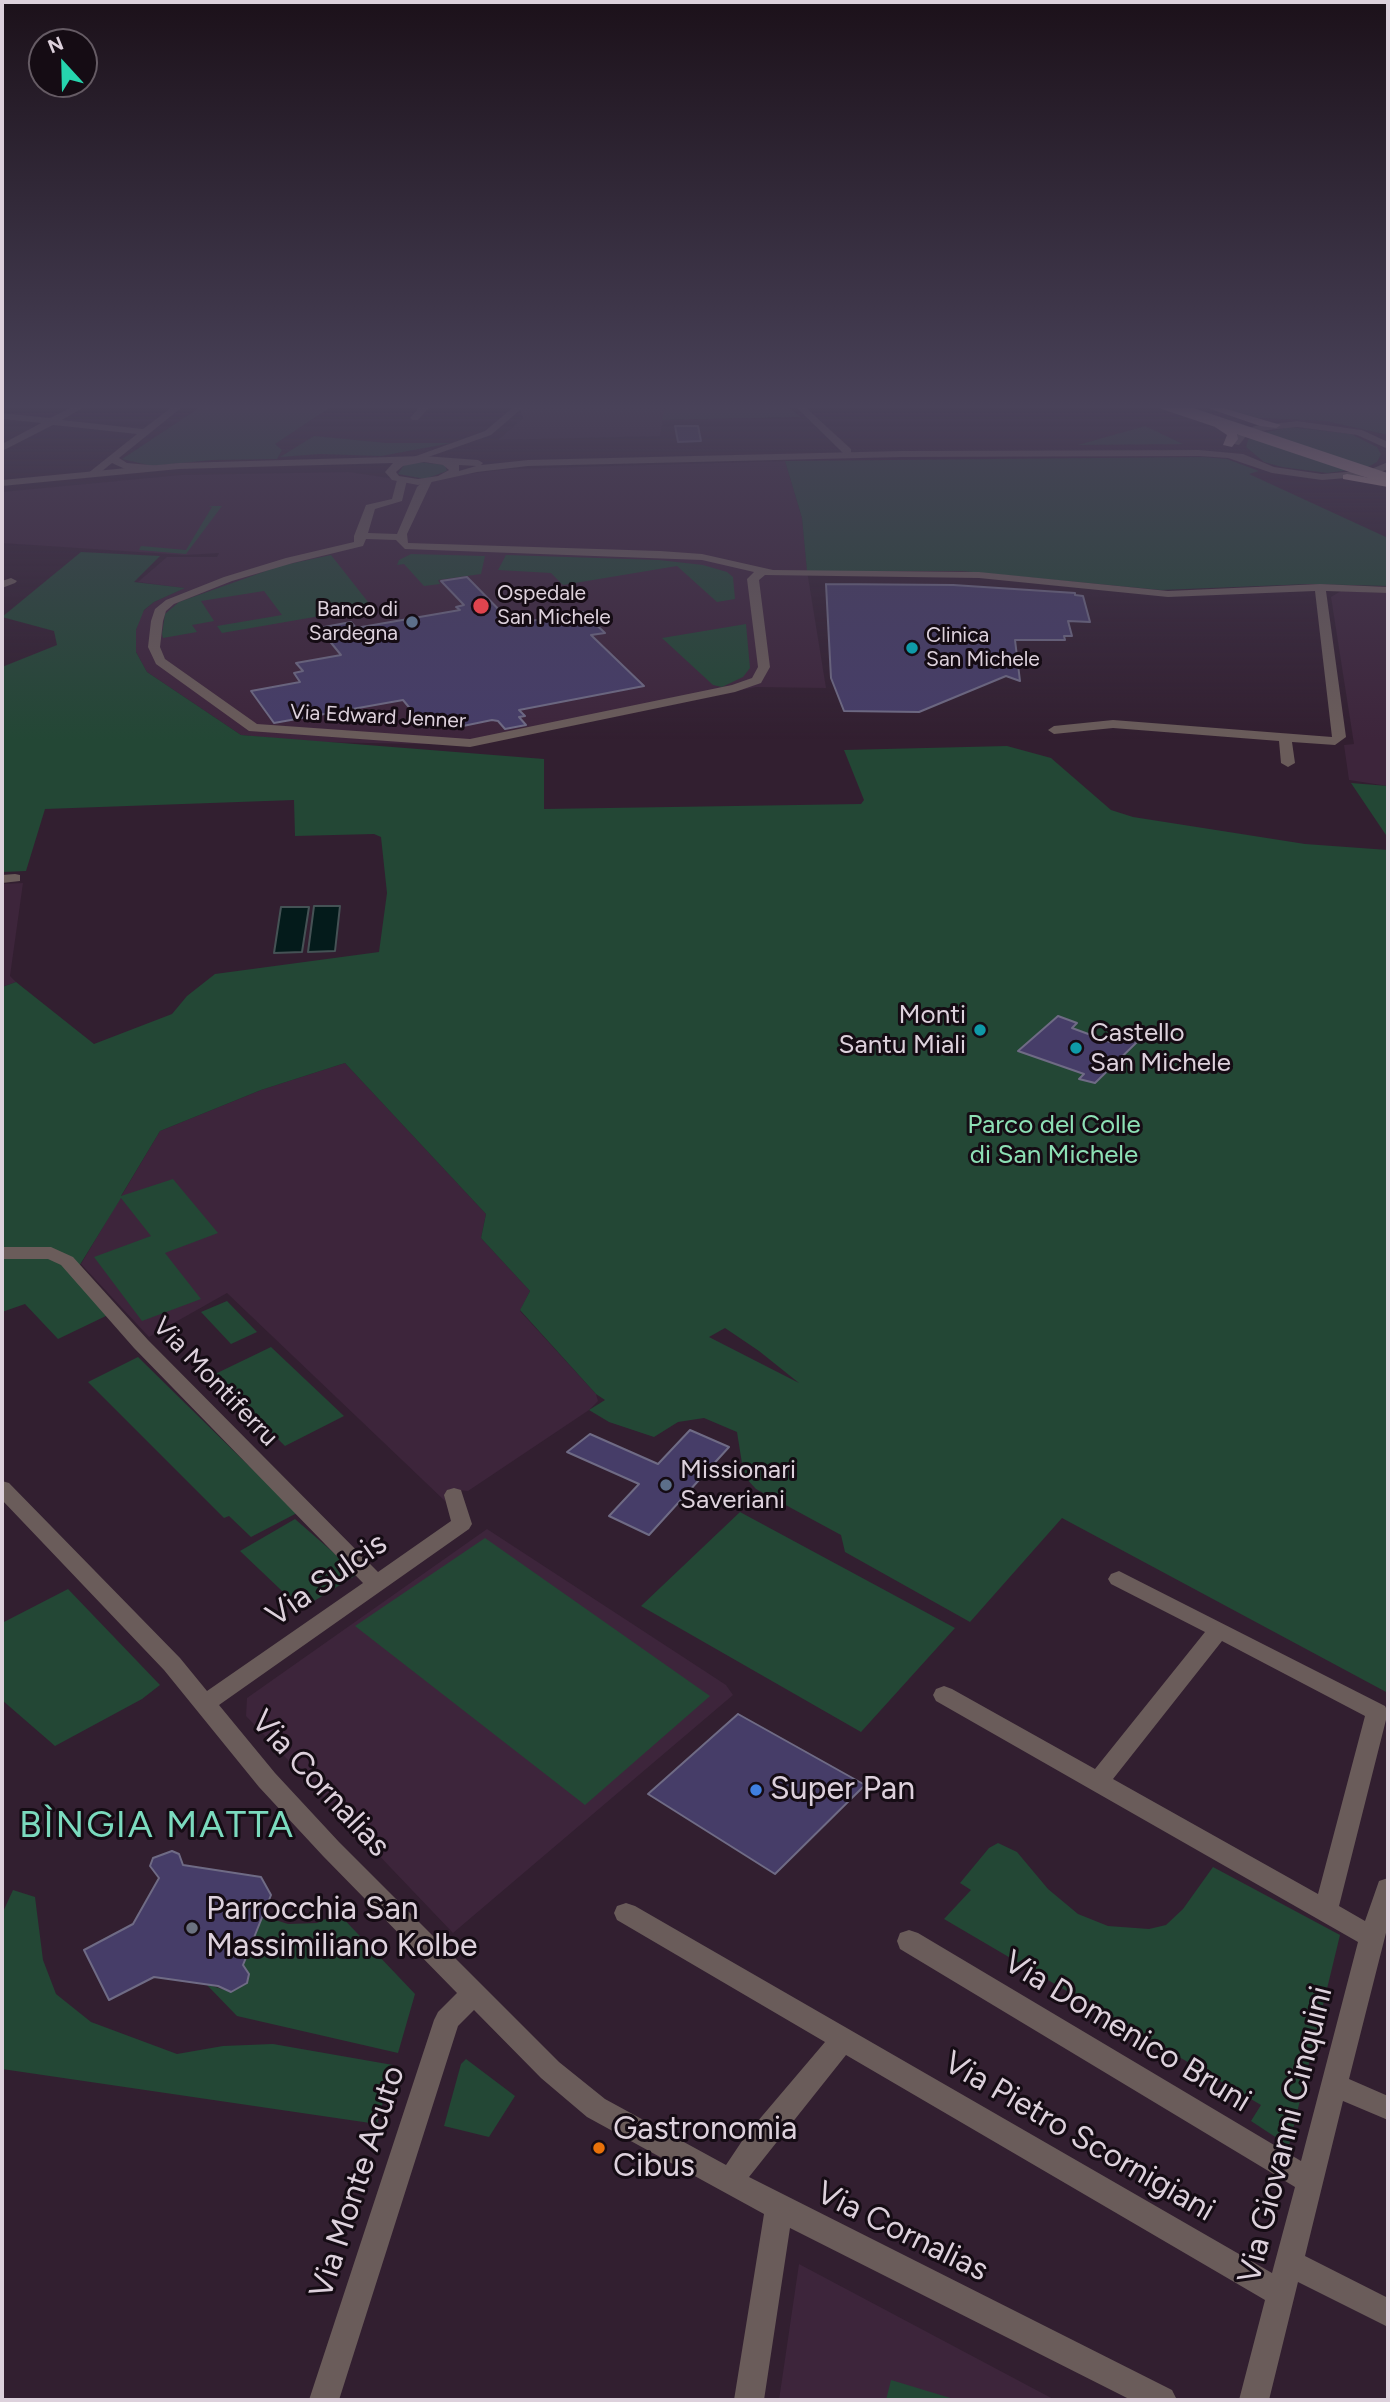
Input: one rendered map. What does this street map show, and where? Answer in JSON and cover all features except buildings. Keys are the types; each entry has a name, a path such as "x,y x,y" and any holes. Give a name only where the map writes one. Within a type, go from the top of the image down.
{"street":[{"path":"367,516 359,540 702,557 762,571 797,575 979,575 1168,594 1320,587 1388,590"},
{"path":"403,541 412,516"},
{"name":"Via Edward Jenner","path":"359,540 181,596 162,609 157,621 154,647 160,661 254,728 470,743 735,688 757,680 764,667 753,579 762,571"},
{"path":"1054,730 1113,724 1335,741 1340,737 1320,587"},
{"path":"1285,738 1288,763"},
{"name":"Via Montiferru","path":"2,1253 51,1253 66,1261 141,1344 378,1584"},
{"name":"Via Cornalias","path":"2,1488 172,1664 203,1704 322,1839 550,2070 596,2108 779,2208 1162,2400"},
{"name":"Via Sulcis","path":"203,1704 462,1524 454,1495"},
{"path":"1119,1579 1377,1712 1326,1911"},
{"path":"1098,1782 1219,1630"},
{"path":"944,1695 1372,1937"},
{"name":"Via Giovanni Cinquini","path":"1254,2400 1372,1937 1386,1901"},
{"name":"Via Pietro Scornigiani","path":"626,1913 1281,2294"},
{"name":"Via Domenico Bruni","path":"909,1941 1310,2181"},
{"name":"Via Monte Acuto","path":"324,2400 447,2020 473,1994"},
{"path":"731,2180 756,2144 842,2041"},
{"path":"1334,2085 1388,2108"},
{"path":"749,2400 779,2208"},
{"path":"1289,2263 1388,2314"}],"shaded area":[{"name":"Ospedale San Michele","path":"2,516 801,516 808,577 826,688 756,687 476,745 312,742 241,735 147,672 136,652 136,630 141,613 154,602 184,588 138,582 167,557 217,557 219,553 185,555 2,543"},
{"path":"1341,591 1388,593 1388,786 1349,780 1344,745 1354,744 1331,597"},
{"path":"23,883 10,976 16,982 2,987 2,884"},
{"path":"314,906 340,906 335,951 308,952"},
{"path":"281,907 309,907 302,952 274,953"},
{"path":"345,1063 486,1214 481,1238 530,1291 520,1311 596,1394 598,1401 589,1410 468,1491 449,1489 445,1501 227,1293 149,1337 81,1264 160,1131 261,1090"},
{"path":"487,1529 726,1685 733,1695 453,1933 246,1716 247,1698"},
{"path":"799,2264 1055,2400 779,2400"}],"green space":[{"path":"207,516 214,516 186,554 139,550 141,546 186,550"},
{"path":"1340,516 1388,538 1388,586 1309,584 1161,590 962,571 807,571 802,518"},
{"name":"Parco del Colle di San Michele","path":"81,552 160,556 134,582 185,588 154,602 144,610 136,630 136,652 147,672 241,735 544,759 544,809 861,804 864,800 844,750 1007,746 1051,758 1111,810 1133,817 1305,844 1388,850 1388,1693 1062,1518 970,1622 845,1552 841,1535 756,1489 744,1476 737,1432 704,1418 678,1422 654,1437 609,1422 589,1410 605,1400 596,1394 520,1310 530,1291 481,1238 486,1214 345,1063 261,1090 160,1131 121,1196 173,1179 218,1233 165,1253 201,1299 142,1321 94,1257 151,1236 121,1198 73,1276 108,1315 58,1339 25,1304 2,1312 2,987 16,982 94,1044 172,1014 187,996 215,974 379,952 387,893 381,837 374,834 295,836 294,800 45,809 26,871 2,872 2,667 57,645 54,631 2,617","holes":["725,1328 799,1383 709,1337"]},
{"path":"411,554 485,556 481,574 438,580 440,584 424,586 404,564 397,565 399,560"},
{"path":"331,555 372,607 222,633 217,626 282,615 264,591 201,601 214,621 192,625 197,632 163,638 165,614 179,602 280,566"},
{"path":"506,555 659,560 703,565 727,572 733,577 735,599 717,602 677,566 563,585 551,573 498,570"},
{"path":"746,624 750,668 743,677 722,687 713,685 662,638"},
{"path":"1351,783 1388,786 1388,838"},
{"path":"227,1301 257,1332 231,1344 201,1312"},
{"path":"271,1347 344,1416 285,1446 213,1375"},
{"path":"138,1357 297,1513 251,1537 229,1516 224,1518 88,1382"},
{"path":"740,1512 955,1628 861,1732 641,1606"},
{"path":"295,1519 358,1574 301,1609 240,1551"},
{"path":"485,1538 710,1696 585,1805 355,1626"},
{"path":"68,1589 160,1685 142,1699 55,1746 2,1700 2,1623"},
{"path":"998,1843 1017,1852 1048,1889 1078,1914 1108,1926 1149,1929 1166,1925 1183,1909 1213,1867 1340,1935 1289,2146 1251,2121 1261,2105 944,1919 971,1890 960,1883 989,1848"},
{"path":"13,1890 35,1897 43,1960 56,1994 91,2022 177,2054 223,2046 273,2044 393,2065 377,2124 2,2069 2,1914"},
{"path":"338,1913 415,1994 398,2053 237,2016 206,1984 231,1992 247,1983 249,1974 243,1966 263,1916 288,1924 317,1923"},
{"path":"466,2059 515,2096 489,2137 444,2126 461,2064"},
{"path":"891,2380 957,2400 886,2400"}],"place":[{"name":"Ospedale San Michele","path":"481,606"},
{"name":"Banco di Sardegna","path":"412,622"},
{"name":"Clinica San Michele","path":"912,648"},
{"name":"Monti Santu Miali","path":"980,1030"},
{"name":"Castello San Michele","path":"1076,1048"},
{"name":"Missionari Saveriani","path":"666,1485"},
{"name":"Super Pan","path":"756,1790"},
{"name":"Parrocchia San Massimiliano Kolbe","path":"192,1928"},
{"name":"Gastronomia Cibus","path":"599,2148"}],"district":[{"name":"BÌNGIA MATTA","path":"157,1826"}]}
